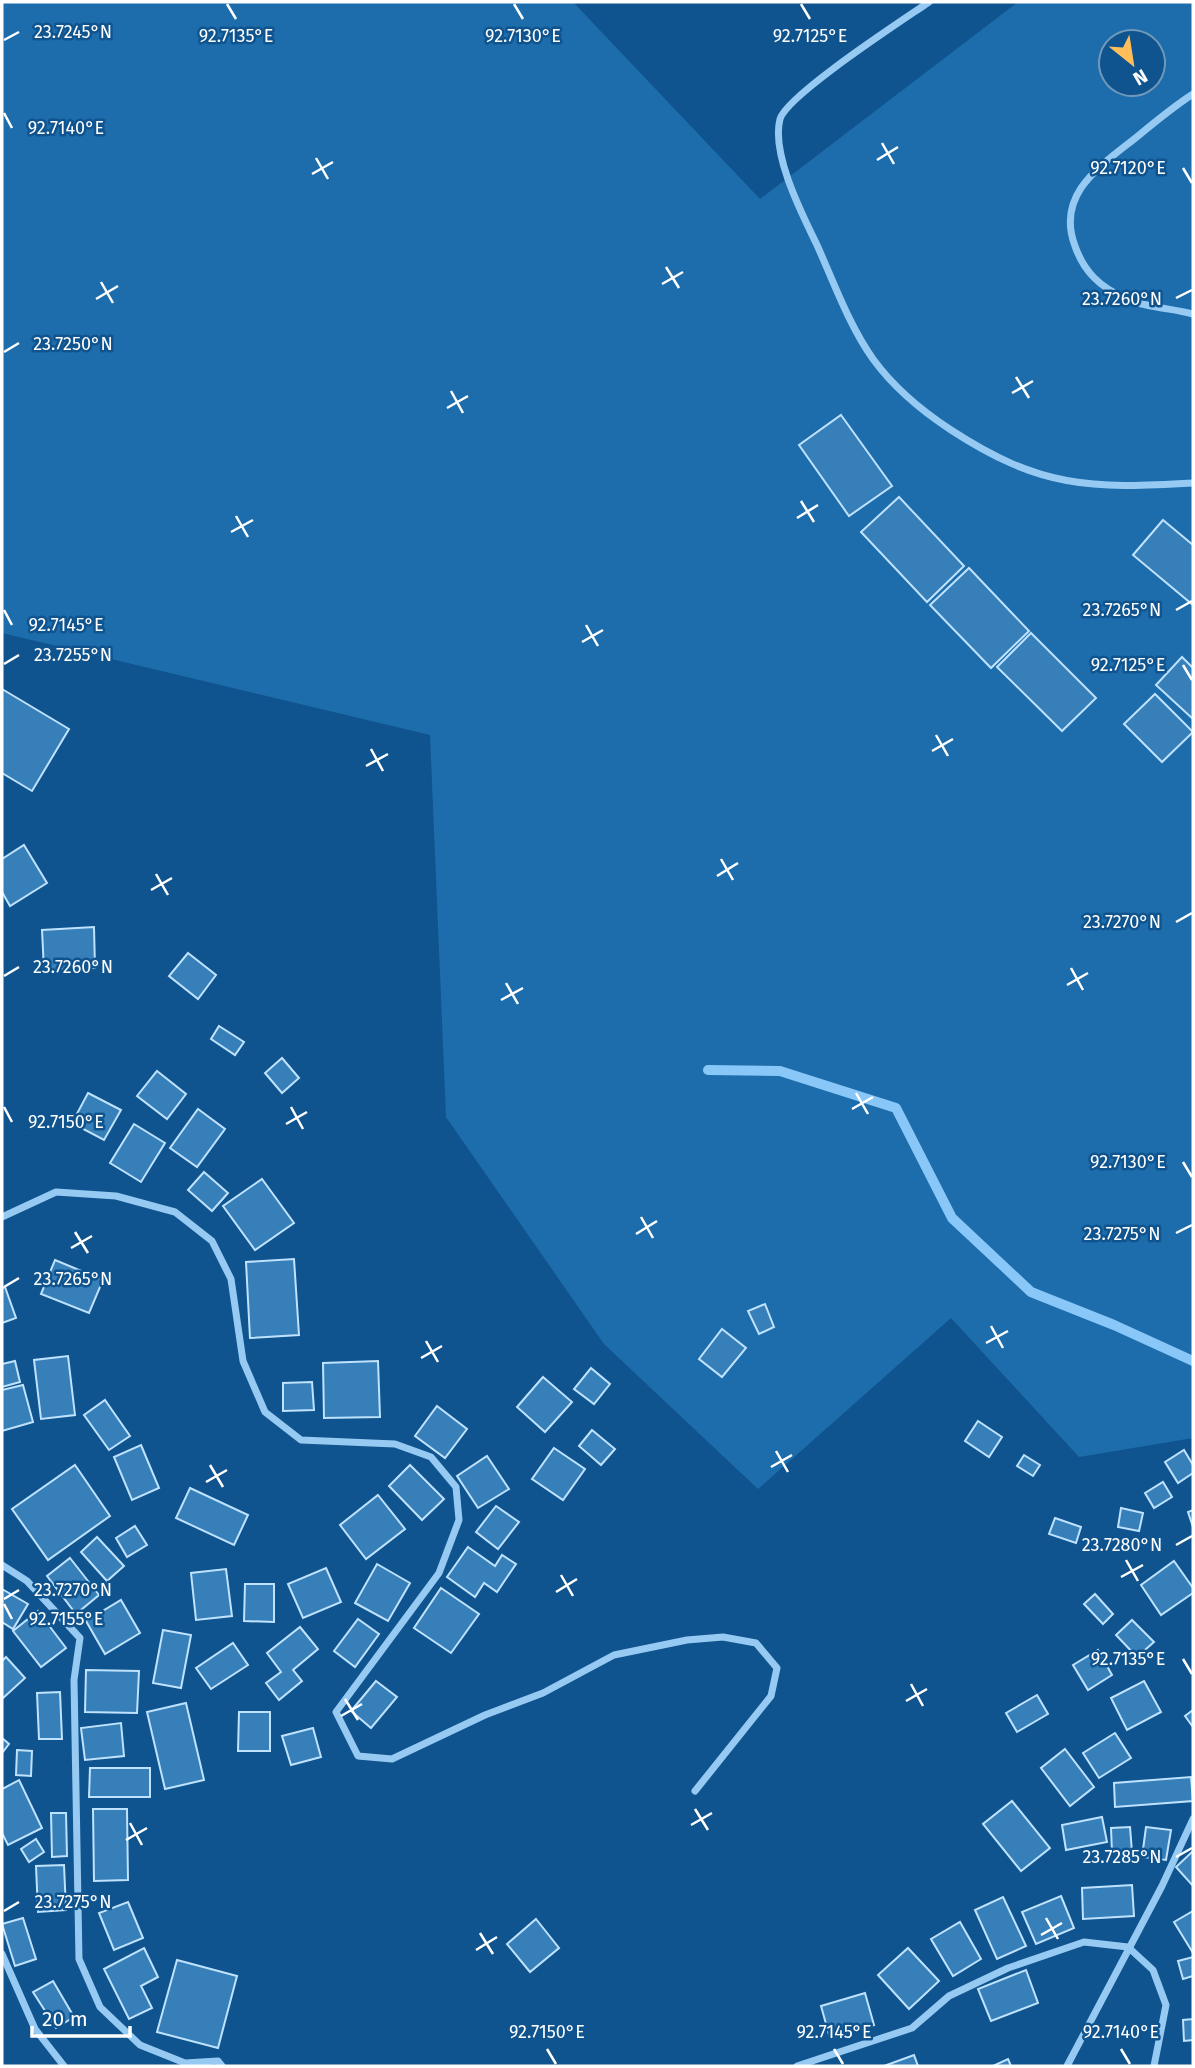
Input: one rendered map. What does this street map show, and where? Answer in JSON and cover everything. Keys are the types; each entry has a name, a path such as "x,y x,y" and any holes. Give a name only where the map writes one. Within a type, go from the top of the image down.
{"street":[{"path":"929,2 800,94 780,119 781,146 792,188 856,330 887,376 932,417 990,455 1026,472 1100,485 1193,483"},
{"path":"1193,94 1159,116 1096,168 1078,190 1070,215 1071,237 1091,276 1128,299 1193,314"},
{"path":"2,1217 56,1192 116,1195 174,1212 212,1241 231,1279 243,1361 264,1412 301,1440 395,1444 430,1457 456,1487 460,1520 439,1573 336,1712 358,1756 393,1759 485,1715 543,1693 614,1656 687,1640 723,1637 756,1643 777,1668 771,1696 695,1791"},
{"path":"2,1565 27,1581 80,1638 74,1680 79,1959 100,2007 140,2045 183,2065 218,2061 222,2066"},
{"path":"1067,2066 1193,1819"},
{"path":"797,2066 912,2028 948,1996 1022,1963 1084,1942 1128,1947 1153,1970 1166,2005 1154,2066"},
{"path":"2,1954 35,2029 64,2066"}],"shaded area":[{"path":"2,2 573,2 760,199 1018,2 1193,2 1193,1438 1079,1457 951,1318 758,1489 604,1344 446,1117 430,735 2,633"}],"building":[{"path":"841,415 892,486 849,516 799,445"},
{"path":"899,497 964,566 927,602 861,532"},
{"path":"1163,520 1193,545 1193,605 1133,555"},
{"path":"969,568 1029,631 991,668 930,605"},
{"path":"1031,633 1096,698 1062,731 997,667"},
{"path":"1182,657 1193,668 1193,719 1156,685"},
{"path":"2,689 69,729 32,791 2,773"},
{"path":"1155,694 1193,732 1162,762 1124,724"},
{"path":"24,845 47,883 10,906 2,892 2,859"},
{"path":"94,927 95,968 44,970 42,930"},
{"path":"188,953 216,975 198,999 169,976"},
{"path":"219,1026 244,1042 235,1055 211,1039"},
{"path":"282,1058 299,1078 282,1093 265,1073"},
{"path":"157,1071 186,1094 167,1119 137,1096"},
{"path":"88,1093 121,1110 104,1140 72,1123"},
{"path":"198,1109 225,1129 197,1167 170,1148"},
{"path":"134,1124 165,1143 141,1182 110,1163"},
{"path":"204,1172 228,1193 212,1211 188,1190"},
{"path":"262,1179 294,1223 255,1250 223,1206"},
{"path":"294,1259 299,1335 250,1338 246,1262"},
{"path":"55,1260 103,1280 89,1313 41,1294"},
{"path":"5,1287 16,1318 2,1323 2,1288"},
{"path":"765,1304 774,1327 759,1334 748,1311"},
{"path":"722,1329 746,1348 722,1377 699,1359"},
{"path":"68,1356 75,1415 41,1419 34,1360"},
{"path":"15,1361 20,1382 2,1387 2,1364"},
{"path":"378,1361 380,1417 324,1418 323,1363"},
{"path":"591,1368 610,1384 594,1404 574,1389"},
{"path":"543,1377 572,1402 545,1432 517,1407"},
{"path":"312,1382 314,1410 283,1411 283,1383"},
{"path":"23,1385 33,1422 2,1431 2,1390"},
{"path":"105,1400 130,1436 109,1450 84,1415"},
{"path":"437,1406 467,1429 445,1458 415,1436"},
{"path":"978,1421 1002,1437 989,1457 965,1441"},
{"path":"592,1430 615,1449 601,1465 579,1446"},
{"path":"141,1445 159,1488 132,1500 114,1457"},
{"path":"554,1448 585,1469 563,1500 532,1479"},
{"path":"1184,1450 1193,1465 1193,1473 1178,1483 1165,1462"},
{"path":"1024,1455 1040,1465 1033,1476 1017,1466"},
{"path":"487,1456 509,1489 478,1508 457,1476"},
{"path":"75,1465 110,1516 48,1560 12,1509"},
{"path":"410,1465 444,1499 422,1520 389,1486"},
{"path":"1163,1482 1172,1497 1154,1508 1145,1493"},
{"path":"190,1488 248,1515 234,1545 176,1518"},
{"path":"378,1495 405,1529 366,1559 340,1525"},
{"path":"496,1506 519,1522 498,1549 476,1532"},
{"path":"1121,1508 1143,1513 1139,1531 1118,1527"},
{"path":"1193,1510 1193,1527 1188,1512"},
{"path":"1055,1518 1081,1527 1076,1543 1049,1534"},
{"path":"135,1526 147,1545 127,1557 116,1538"},
{"path":"97,1537 124,1566 107,1581 81,1552"},
{"path":"468,1547 495,1566 502,1555 516,1564 497,1592 484,1583 475,1597 447,1577"},
{"path":"70,1558 99,1595 76,1614 47,1576"},
{"path":"1174,1561 1193,1588 1193,1593 1161,1615 1141,1585"},
{"path":"377,1564 410,1583 388,1621 355,1603"},
{"path":"326,1568 341,1602 303,1618 288,1584"},
{"path":"226,1569 232,1616 196,1620 191,1573"},
{"path":"245,1584 274,1584 274,1622 244,1621"},
{"path":"441,1588 479,1614 451,1653 414,1628"},
{"path":"2,1589 28,1604 13,1629 2,1622"},
{"path":"1095,1594 1113,1614 1103,1624 1084,1604"},
{"path":"121,1600 140,1633 105,1654 86,1621"},
{"path":"38,1611 66,1648 41,1667 13,1631"},
{"path":"358,1619 379,1634 355,1667 334,1651"},
{"path":"1132,1620 1154,1642 1137,1657 1116,1635"},
{"path":"300,1627 318,1649 293,1670 302,1681 279,1700 266,1683 281,1672 267,1653"},
{"path":"163,1630 191,1635 181,1688 153,1683"},
{"path":"233,1643 248,1665 211,1689 196,1668"},
{"path":"1098,1650 1112,1675 1088,1690 1073,1665"},
{"path":"6,1657 25,1678 2,1699 2,1661"},
{"path":"86,1670 139,1671 137,1713 85,1712"},
{"path":"376,1681 397,1697 371,1728 351,1711"},
{"path":"1144,1681 1161,1712 1127,1730 1111,1698"},
{"path":"60,1692 62,1739 39,1739 37,1693"},
{"path":"1037,1695 1048,1714 1017,1732 1006,1713"},
{"path":"186,1703 204,1780 165,1789 147,1712"},
{"path":"1193,1710 1193,1727 1185,1716"},
{"path":"239,1712 270,1712 270,1751 238,1751"},
{"path":"121,1723 124,1756 85,1760 81,1728"},
{"path":"313,1728 321,1757 291,1765 282,1736"},
{"path":"1115,1733 1131,1758 1099,1778 1083,1753"},
{"path":"2,1738 9,1744 2,1753"},
{"path":"1065,1749 1094,1787 1070,1806 1041,1768"},
{"path":"17,1750 32,1751 31,1776 16,1775"},
{"path":"90,1768 150,1768 150,1797 89,1797"},
{"path":"1191,1777 1193,1801 1115,1807 1114,1783"},
{"path":"19,1780 42,1828 8,1845 2,1833 2,1789"},
{"path":"1012,1801 1050,1848 1021,1871 983,1824"},
{"path":"93,1809 127,1809 128,1880 94,1881"},
{"path":"51,1813 66,1813 67,1856 52,1857"},
{"path":"1102,1817 1107,1842 1066,1850 1062,1825"},
{"path":"1130,1827 1132,1852 1112,1853 1111,1828"},
{"path":"1146,1827 1171,1830 1166,1860 1142,1857"},
{"path":"36,1839 44,1852 29,1862 21,1849"},
{"path":"1193,1851 1193,1886 1176,1867"},
{"path":"64,1865 66,1910 38,1912 36,1866"},
{"path":"1132,1885 1134,1916 1083,1919 1082,1888"},
{"path":"1061,1896 1074,1928 1036,1944 1022,1912"},
{"path":"1003,1897 1026,1946 997,1959 975,1910"},
{"path":"128,1902 143,1938 114,1950 99,1913"},
{"path":"1193,1911 1193,1953 1174,1922"},
{"path":"23,1918 36,1959 15,1966 2,1924"},
{"path":"536,1919 559,1948 530,1972 507,1944"},
{"path":"960,1922 981,1959 953,1976 931,1939"},
{"path":"144,1948 158,1977 141,1986 152,2008 129,2019 104,1969"},
{"path":"908,1948 939,1981 909,2009 878,1975"},
{"path":"1193,1957 1193,1976 1183,1979 1178,1961"},
{"path":"177,1960 237,1976 218,2048 157,2032"},
{"path":"1026,1970 1038,2003 991,2021 978,1989"},
{"path":"53,1981 74,2017 56,2028 33,1992"},
{"path":"865,1993 874,2025 830,2038 821,2006"},
{"path":"1193,2019 1193,2040 1184,2041 1183,2020"},
{"path":"914,2055 918,2066 884,2066"},
{"path":"1008,2059 1011,2066 993,2066"}],"waterway":[{"path":"708,1070 780,1071 896,1108 952,1218 1031,1292 1114,1325 1193,1361"}]}
